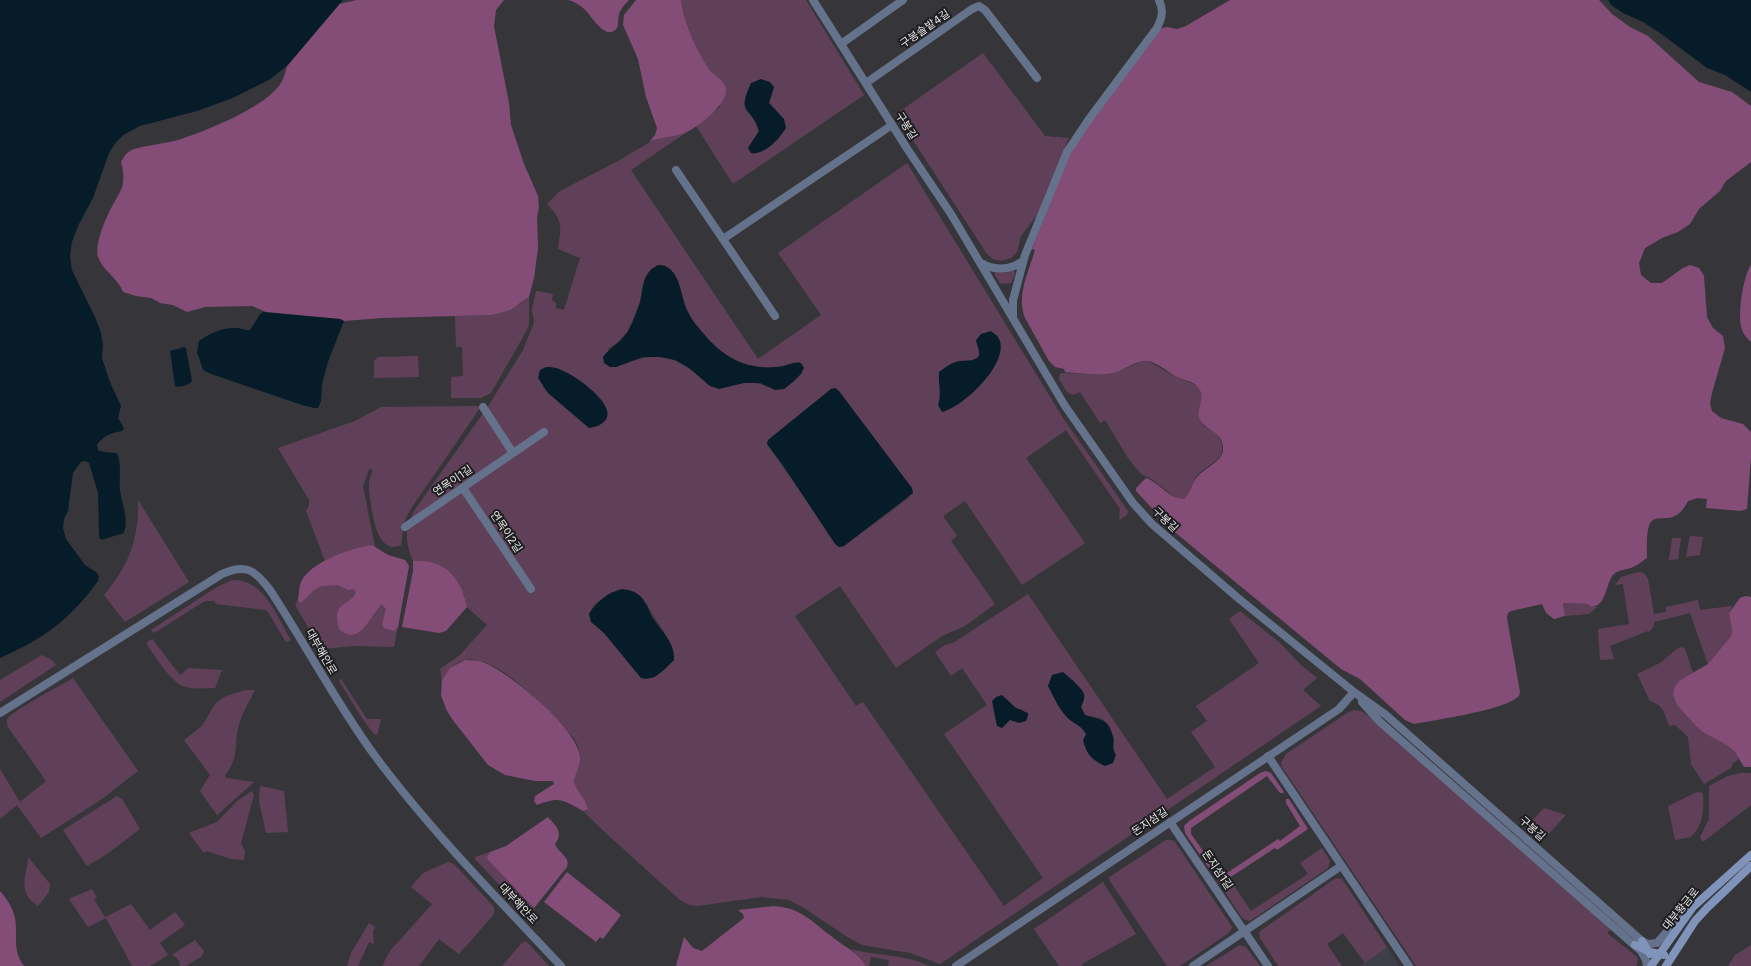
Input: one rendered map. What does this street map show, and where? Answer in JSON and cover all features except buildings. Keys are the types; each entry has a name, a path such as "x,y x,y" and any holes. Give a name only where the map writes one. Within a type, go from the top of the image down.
{"main road":[{"name":"대부황금로","path":"1651,966 1693,907 1751,855"},
{"name":"대부황금로","path":"1666,966 1695,921 1751,866"},
{"path":"1639,943 1650,952 1659,955 1669,955 1679,946"},
{"path":"1650,952 1651,966"}],"street":[{"name":"구봉길","path":"813,0 892,125 951,214 1065,406 1122,489 1141,512 1165,536 1354,692 1379,721 1639,943 1651,966"},
{"path":"841,44 903,0"},
{"path":"1013,319 1013,300 1023,261 1066,152 1085,124 1157,28 1163,9 1159,0"},
{"name":"구봉솔밭4길","path":"866,83 972,9 979,6 985,10 1037,78"},
{"path":"723,239 892,125"},
{"path":"676,170 774,316"},
{"path":"981,263 991,268 1001,269 1012,267 1023,261"},
{"path":"484,408 513,453"},
{"name":"연목이1길","path":"405,527 544,432"},
{"name":"연목이2길","path":"463,488 530,589"},
{"name":"대부해안로","path":"0,713 222,574 238,568 250,570 258,575 270,590 348,718 405,795 457,856 561,966"},
{"name":"돈지섬길","path":"960,965 1339,709 1354,692"},
{"path":"1268,756 1409,966"},
{"name":"돈지섬1길","path":"1170,822 1268,966"},
{"path":"1193,966 1341,866"},
{"path":"1639,943 1657,943 1681,916 1693,907"}],"shaded area":[{"path":"357,0 504,0 496,10 494,26 509,103 511,125 524,164 538,196 538,248 534,278 529,297 510,310 492,315 382,318 344,321 340,319 266,312 252,306 205,307 187,312 173,305 160,303 151,298 123,292 118,283 100,262 97,252 99,238 105,222 121,191 123,170 121,162 125,156 133,150 178,140 202,131 231,119 258,104 279,86 284,78 287,66 339,4"},
{"path":"568,0 629,0 620,11 617,29 607,32 595,22 582,7"},
{"path":"636,0 681,0 691,36 699,53 710,71 723,82 726,89 725,95 718,108 698,125 682,134 649,142 655,135 657,128 646,97 638,59 623,25 624,15"},
{"path":"681,0 806,0 864,95 733,184 696,126 720,107 721,80 704,62 691,36","holes":["774,87 769,103 784,119 778,140 755,154 748,148 759,131 757,123 745,109"]},
{"path":"1230,0 1599,0 1612,14 1630,27 1648,36 1699,82 1732,92 1751,106 1751,162 1726,181 1720,191 1699,209 1690,224 1678,232 1662,238 1645,248 1639,263 1641,275 1651,283 1662,283 1683,268 1690,265 1699,268 1704,276 1707,317 1713,328 1723,336 1725,348 1712,393 1710,403 1712,411 1721,418 1743,424 1751,432 1751,457 1747,509 1741,511 1706,508 1707,499 1698,498 1688,501 1677,515 1667,518 1658,518 1650,523 1647,535 1647,558 1631,568 1615,573 1610,579 1603,599 1596,606 1591,607 1588,604 1563,603 1565,616 1554,619 1546,613 1542,604 1508,613 1507,618 1520,692 1519,696 1512,701 1500,706 1470,714 1414,724 1405,720 1360,679 1341,669 1171,529 1136,491 1136,488 1146,478 1156,483 1169,494 1184,499 1189,493 1194,481 1222,455 1223,445 1221,440 1199,418 1198,414 1202,396 1197,386 1192,382 1177,377 1155,363 1147,361 1139,362 1117,372 1107,374 1065,372 1064,369 1055,367 1049,361 1025,318 1022,301 1024,284 1035,250 1032,249 1068,157 1086,127 1162,28 1167,27 1177,29 1186,26"},
{"path":"983,53 1045,136 1069,138 1038,214 1021,236 1017,252 1011,258 1001,261 993,259 987,254 896,114"},
{"path":"687,132 631,170 758,359 821,315 778,253 907,163 1063,418 1128,511 1127,515 1119,520 1120,509 1066,430 1026,458 1085,543 1022,585 965,501 943,516 957,536 951,541 995,604 965,626 942,636 896,668 840,586 795,616 856,706 863,702 1004,906 1043,878 944,734 987,705 962,668 951,676 935,652 945,645 953,643 1028,594 1167,799 1215,767 1191,732 1207,721 1196,706 1259,663 1229,619 1240,611 1280,643 1301,665 1317,678 1303,690 1321,706 940,964 910,953 862,945 789,900 761,897 698,906 689,905 680,900 583,811 586,810 587,805 576,790 574,782 580,760 577,744 569,732 529,692 516,681 489,664 476,660 464,660 457,663 442,680 440,669 460,655 487,625 467,607 464,595 436,564 413,561 407,540 409,521 416,508 489,405 523,350 534,321 532,310 536,291 553,294 552,300 556,303 556,308 564,310 580,258 558,249 560,235 559,220 547,204 560,191 618,161 657,138","holes":["665,265 675,275 679,282 680,292 687,311 696,325 719,349 732,358 747,364 763,367 779,367 796,362 768,387 758,383 739,384 722,388 714,387 687,367 668,358 648,357 616,367 608,349 618,342 628,331 640,302 642,287 651,269","977,346 992,370 986,378 939,405 941,397 939,373 954,363 972,360 979,356 980,351","541,385 606,419 599,426 589,428 548,393","835,388 910,497 844,546 839,547 767,444 768,440 831,389","612,592 647,604 671,645 674,660 654,678 641,678 589,614 594,605","1073,680 1082,692 1083,702 1081,707 1085,715 1103,719 1114,738 1112,748 1086,734 1081,725 1070,719 1057,704 1048,686","1016,708 1024,710 997,726 993,709"]},
{"path":"1751,265 1751,342 1742,329 1740,313 1746,277"},
{"path":"1014,270 1015,274 1011,283 1001,284 995,275 995,272"},
{"path":"529,297 529,324 527,330 491,393 481,398 451,398 451,377 463,376 462,347 456,347 455,316 492,315 520,304"},
{"path":"418,356 419,377 374,378 374,361 378,357"},
{"path":"1148,361 1176,377 1196,385 1201,390 1203,398 1198,411 1204,426 1216,433 1222,446 1222,452 1219,457 1216,461 1200,472 1184,499 1177,499 1153,480 1141,474 1128,458 1105,420 1100,423 1080,392 1073,395 1067,392 1059,379 1060,374 1062,373 1089,374 1122,370 1140,362"},
{"path":"477,406 480,408 410,510 404,522 401,545 392,547 385,543 376,527 369,488 369,481 373,470 369,469 363,486 375,547 388,555 405,560 409,566 394,647 354,646 321,649 295,605 298,600 301,583 305,576 325,561 306,511 309,506 309,500 278,448 355,421 381,407"},
{"path":"138,500 189,582 125,622 104,595 120,574 131,551 137,526"},
{"path":"1690,536 1703,537 1700,555 1686,557"},
{"path":"1672,538 1681,538 1678,559 1669,560"},
{"path":"372,545 388,555 405,560 409,566 398,627 394,631 384,628 382,624 386,609 382,604 369,622 359,632 353,635 346,634 339,629 337,613 342,605 353,597 356,592 353,589 348,590 338,585 321,586 314,590 301,603 298,601 301,582 313,568 332,557 353,549"},
{"path":"413,561 434,563 443,567 450,572 461,587 467,607 446,631 439,633 402,627 413,571"},
{"path":"1638,572 1644,573 1648,579 1654,614 1666,612 1666,607 1698,600 1700,610 1732,606 1729,613 1732,630 1731,636 1708,664 1690,613 1654,622 1654,626 1649,632 1648,631 1610,646 1614,659 1600,660 1598,629 1629,624 1623,584 1615,585 1621,577"},
{"path":"232,580 243,581 253,585 261,592 275,610 291,640 286,642 268,612 265,610 216,604 214,601 205,601 154,633 151,630 217,587"},
{"path":"1746,596 1751,597 1751,767 1744,767 1735,752 1727,745 1704,733 1696,726 1677,705 1673,696 1674,688 1679,681 1708,664 1731,636 1732,630 1729,613 1740,598"},
{"path":"1563,603 1588,604 1591,607 1597,607 1589,614 1565,616"},
{"path":"152,639 180,675 189,668 222,670 215,688 191,688 178,683 163,668 146,643"},
{"path":"1682,647 1685,649 1693,673 1674,688 1673,697 1677,705 1704,733 1726,744 1735,752 1739,759 1733,763 1731,768 1704,784 1691,764 1688,737 1675,725 1669,726 1663,710 1661,707 1650,701 1637,674 1660,663 1677,649"},
{"path":"42,655 52,660 56,665 0,702 0,680"},
{"path":"465,660 480,661 492,666 506,675 539,701 567,730 576,744 580,756 580,763 574,782 588,809 583,811 561,800 545,802 537,805 534,801 535,796 554,784 553,781 535,781 505,775 488,765 452,719 446,709 441,695 442,680 450,668"},
{"path":"73,678 138,771 102,799 41,838 17,805 0,819 0,769 20,802 46,781 8,727 7,720 19,709"},
{"path":"341,679 367,719 381,719 377,735 375,735 361,716 339,681"},
{"path":"245,690 255,690 239,723 234,758 225,775 226,778 254,782 217,815 200,791 210,775 184,740 202,726 215,704 224,697"},
{"path":"1354,710 1361,711 1370,717 1611,929 1607,933 1637,957 1638,959 1636,966 1416,966 1282,767 1281,763 1286,754 1347,713"},
{"path":"1266,771 1271,773 1284,792 1283,793 1280,793 1267,776 1191,828 1191,834 1213,865 1213,867 1209,868 1185,833 1184,826 1189,821 1260,773"},
{"path":"1740,773 1751,773 1751,805 1703,842 1700,837 1709,819 1709,786 1728,776"},
{"path":"260,786 284,791 288,832 266,833 259,801"},
{"path":"252,791 254,795 241,843 245,851 244,860 231,859 207,851 204,853 189,833 217,822 236,802"},
{"path":"1697,792 1702,793 1703,795 1703,812 1698,828 1691,837 1675,840 1668,806"},
{"path":"117,796 122,799 140,829 107,854 87,866 63,830"},
{"path":"1286,799 1289,799 1308,829 1277,850 1275,848 1220,884 1214,875 1215,872 1221,877 1278,839 1280,841 1300,826 1286,803"},
{"path":"1544,808 1566,815 1541,842 1526,827"},
{"path":"548,817 559,833 558,840 555,844 566,858 568,864 534,908 488,860 487,857 490,852 506,846"},
{"path":"1166,840 1172,840 1175,842 1232,927 1230,932 1180,966 1167,966 1108,878"},
{"path":"1322,848 1330,861 1328,868 1250,921 1242,918 1220,884 1229,878 1251,911 1308,874 1300,863"},
{"path":"490,852 487,857 488,860 534,908 526,913 475,859 475,857"},
{"path":"28,857 50,884 49,892 38,906 27,895 25,889 24,884"},
{"path":"448,862 454,864 494,907 494,914 459,954 439,939 419,966 382,966 390,951 432,904 411,887 423,873"},
{"path":"567,872 621,915 603,939 600,937 596,942 544,902"},
{"path":"1336,878 1342,879 1387,947 1365,963 1343,933 1327,944 1342,966 1278,966 1260,938 1259,932"},
{"path":"1103,882 1136,934 1082,964 1083,966 1059,966 1034,929"},
{"path":"92,889 97,898 94,899 105,917 131,904 150,930 175,912 185,925 160,943 168,955 150,966 132,966 106,918 88,927 69,899"},
{"path":"0,891 14,914 17,949 20,960 24,966 0,966"},
{"path":"774,906 783,907 798,912 807,917 855,953 866,966 676,966 684,937 693,948 702,951 744,918 743,914 738,910"},
{"path":"369,923 375,927 373,932 374,944 369,942 358,966 347,966 351,953"},
{"path":"195,940 204,951 202,956 186,966 180,966 178,959 172,955"},
{"path":"526,941 549,966 502,966 522,943"},
{"path":"1240,945 1246,947 1260,966 1206,966"},
{"path":"1751,945 1751,966 1728,966 1735,955"},
{"path":"1387,947 1399,966 1360,966"},
{"path":"851,949 901,957 929,966 888,966 889,960 871,957 869,966 866,966"}],"water":[{"path":"0,0 343,0 287,66 269,80 233,98 197,111 140,126 125,134 117,141 109,153 93,198 79,224 72,242 70,256 72,270 96,319 101,333 103,344 102,358 110,382 121,406 118,418 124,428 122,431 105,437 97,445 98,450 117,453 119,457 120,490 126,522 124,533 101,540 99,537 98,493 89,463 85,461 81,462 73,473 68,511 64,519 63,528 66,539 85,565 96,572 99,576 98,581 77,607 55,627 43,636 0,658"},
{"path":"1608,0 1751,0 1751,92 1725,75 1707,68 1660,33 1611,5"},
{"path":"761,79 770,82 774,87 769,103 784,119 786,128 780,137 766,149 756,153 751,153 748,148 759,131 756,123 746,109 745,101 751,83"},
{"path":"658,265 665,266 675,275 687,310 695,324 715,346 724,353 733,359 753,366 777,367 801,363 804,368 801,374 784,389 775,390 760,383 744,383 719,389 710,386 689,368 675,360 660,357 643,357 616,367 610,367 604,363 603,357 623,338 630,328 640,302 644,281 648,273"},
{"path":"263,312 340,319 344,321 328,362 322,384 321,401 318,408 302,405 203,370 197,352 199,341 207,335 222,330 237,328 250,330 260,314"},
{"path":"991,331 998,337 1001,347 999,358 993,370 973,392 962,401 942,412 938,405 940,397 939,372 954,362 977,358 979,356 979,350 976,340 981,334"},
{"path":"184,347 186,348 192,381 184,386 177,387 175,386 170,351"},
{"path":"546,367 555,368 576,378 598,396 606,406 608,416 603,423 589,428 548,393 538,378 540,370"},
{"path":"835,388 839,391 912,488 913,493 844,546 839,547 835,544 767,444 768,440 831,389"},
{"path":"622,589 629,590 641,597 647,605 652,617 670,642 674,654 674,660 667,667 659,674 650,678 641,678 604,633 591,622 589,614 595,605 607,595"},
{"path":"1063,672 1083,692 1084,697 1081,707 1085,715 1099,719 1109,726 1113,737 1116,755 1113,763 1105,766 1090,756 1083,740 1086,734 1080,727 1066,717 1048,686 1052,675"},
{"path":"1002,695 1016,708 1028,713 1026,721 1019,723 1010,720 1002,728 997,726 992,701 996,697"}]}
